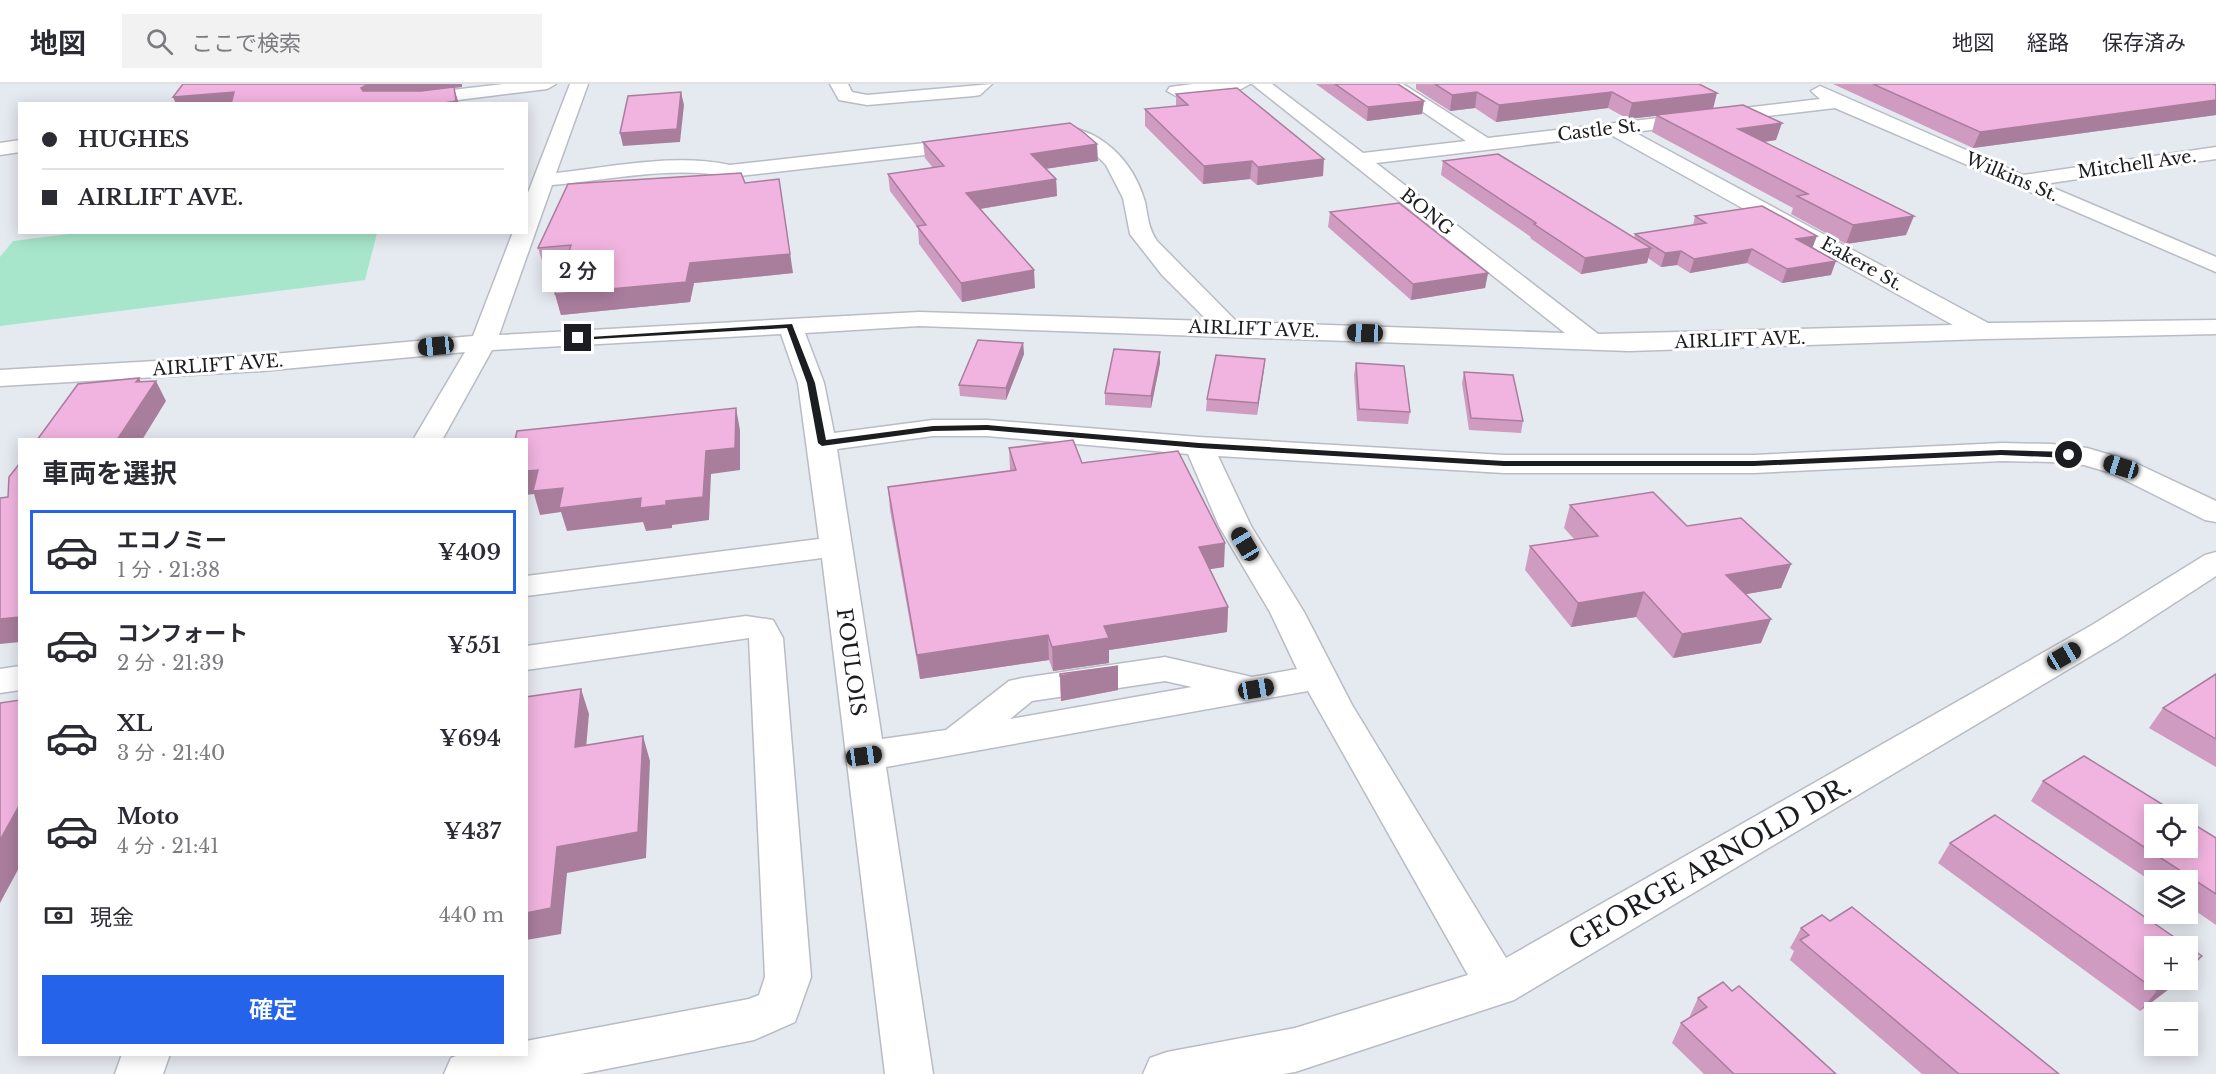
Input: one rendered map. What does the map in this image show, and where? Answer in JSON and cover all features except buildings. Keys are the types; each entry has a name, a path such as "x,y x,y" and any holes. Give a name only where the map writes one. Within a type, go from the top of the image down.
{"street":[{"path":"390,102 497,87 547,84"},
{"path":"528,221 579,84"},
{"path":"839,84 845,96 867,100 974,91 983,84"},
{"path":"1176,91 1241,84"},
{"name":"BONG","path":"1261,84 1361,159 1506,276 1593,342"},
{"path":"1391,84 1484,144"},
{"name":"Wilkins St.","path":"1810,84 1837,102 2216,265"},
{"name":"Castle St.","path":"1361,159 1837,102"},
{"name":"Eakere St.","path":"1612,128 1984,332"},
{"path":"1036,135 1072,131 1081,134 1112,156 1133,197 1139,231 1152,249 1229,328"},
{"path":"545,180 686,168 716,167 730,171 877,156 991,141"},
{"path":"0,148 18,146"},
{"name":"Mitchell Ave.","path":"2021,181 2216,153"},
{"path":"428,438 483,344 523,234"},
{"name":"AIRLIFT AVE.","path":"0,362 304,346 483,344 918,319 1229,328 1629,344 2216,327"},
{"name":"FOULOIS","path":"790,325 811,383 822,443 909,1074"},
{"name":"AIRLIFT AVE.","path":"0,378 262,363 436,346"},
{"path":"822,443 933,428 987,428 1199,446 1504,464 1754,464 2001,452 2051,453 2087,457 2121,467 2216,513"},
{"path":"1199,446 1235,526 1287,612 1319,677 1498,987"},
{"path":"528,586 836,547"},
{"name":"GEORGE ARNOLD DR.","path":"1167,1074 1233,1069 1498,987 2104,633 2216,562"},
{"path":"468,1074 754,1019 778,1008 788,977 766,638 761,628 746,627 528,658"},
{"path":"864,756 956,742 1319,677"},
{"path":"0,681 18,678"},
{"path":"139,1074 145,1056"}],"green space":[{"path":"70,234 377,234 365,280 0,326 0,257 13,241"}],"route":[{"path":"578,338 790,325 811,383 822,443 933,428 987,428 1199,446 1504,464 1598,462 1754,464 2001,452 2069,455"}]}
